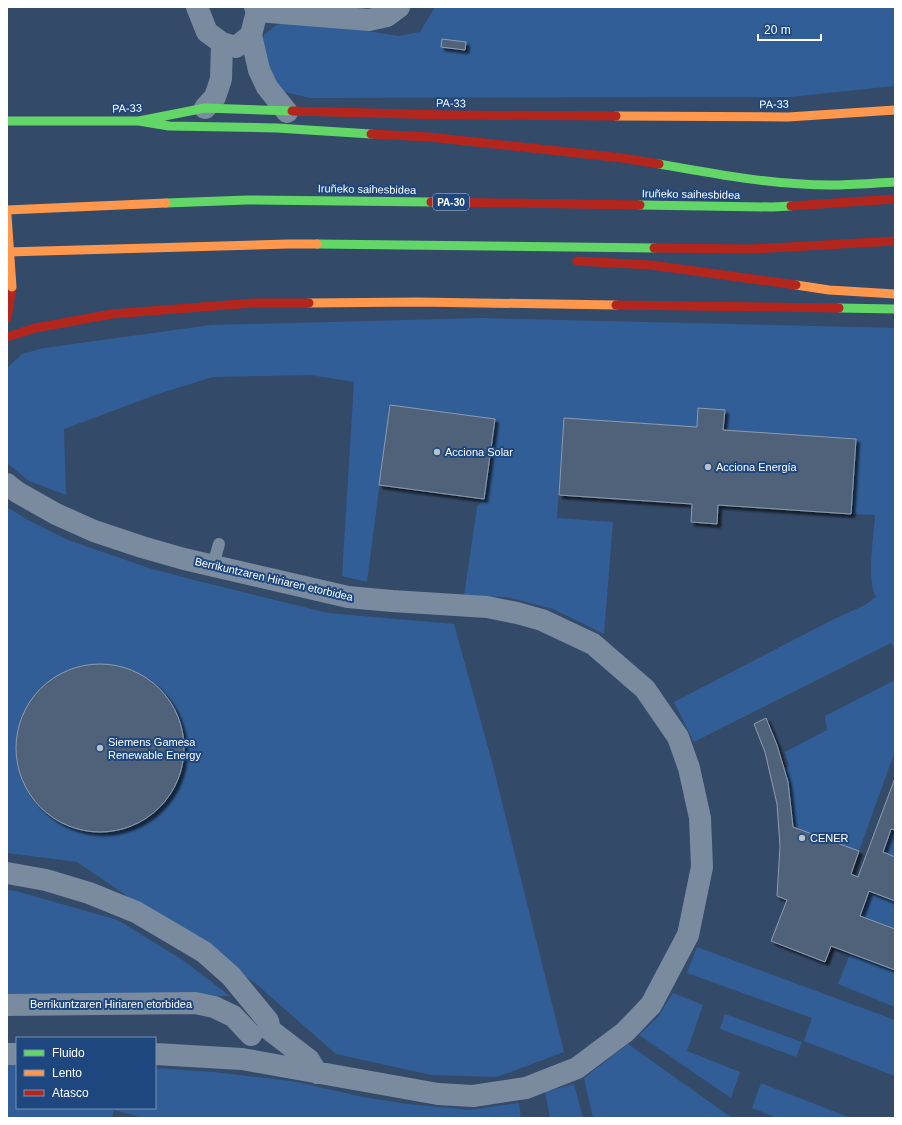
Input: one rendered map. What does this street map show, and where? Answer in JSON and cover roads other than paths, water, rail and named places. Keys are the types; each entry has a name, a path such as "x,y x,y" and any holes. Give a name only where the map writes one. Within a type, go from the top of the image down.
{"main road":[{"name":"PA-33","path":"7,122 139,121 205,108 287,112 454,115 757,117 788,117 895,110"},
{"path":"139,121 180,126 290,128 429,137 615,157 729,176 790,183 831,186 895,182"},
{"name":"Iruñeko saihesbidea","path":"7,210 247,200 772,207 895,199"},
{"path":"7,215 12,287 7,318"},
{"path":"7,252 288,244 751,249 895,241"},
{"path":"288,244 485,255"},
{"path":"564,260 651,265 829,290 895,294"},
{"path":"7,337 35,328 112,314 253,303 418,302 895,309"}],"street":[{"path":"196,7 207,32 222,43 236,47 251,35"},
{"path":"287,112 267,87 259,70 251,35 256,9 368,20 387,16 399,7"},
{"path":"205,108 215,97 221,79 222,43"},
{"name":"Berrikuntzaren Hiriaren etorbidea","path":"7,484 17,492 56,514 94,531 184,559 348,597 487,607 542,620 593,644 645,689 678,737 689,768 700,818 702,867 688,935 651,1005 625,1032 577,1068 526,1088 473,1096 438,1094 242,1059 156,1054"},
{"name":"Berrikuntzaren Hiriaren etorbidea","path":"7,873 46,880 89,893 136,912 204,952 231,976 268,1021 260,1033"},
{"name":"Berrikuntzaren Hiriaren etorbidea","path":"7,1004 194,1003 214,1006 309,1060 317,1073"},
{"path":"242,1059 246,1045 260,1033"}],"lane":[{"path":"213,565 219,544"}],"place":[{"name":"Acciona Solar","path":"437,452"},
{"name":"Acciona Energía","path":"708,467"},
{"name":"Siemens Gamesa Renewable Energy","path":"100,748"},
{"name":"CENER","path":"802,838"}]}
